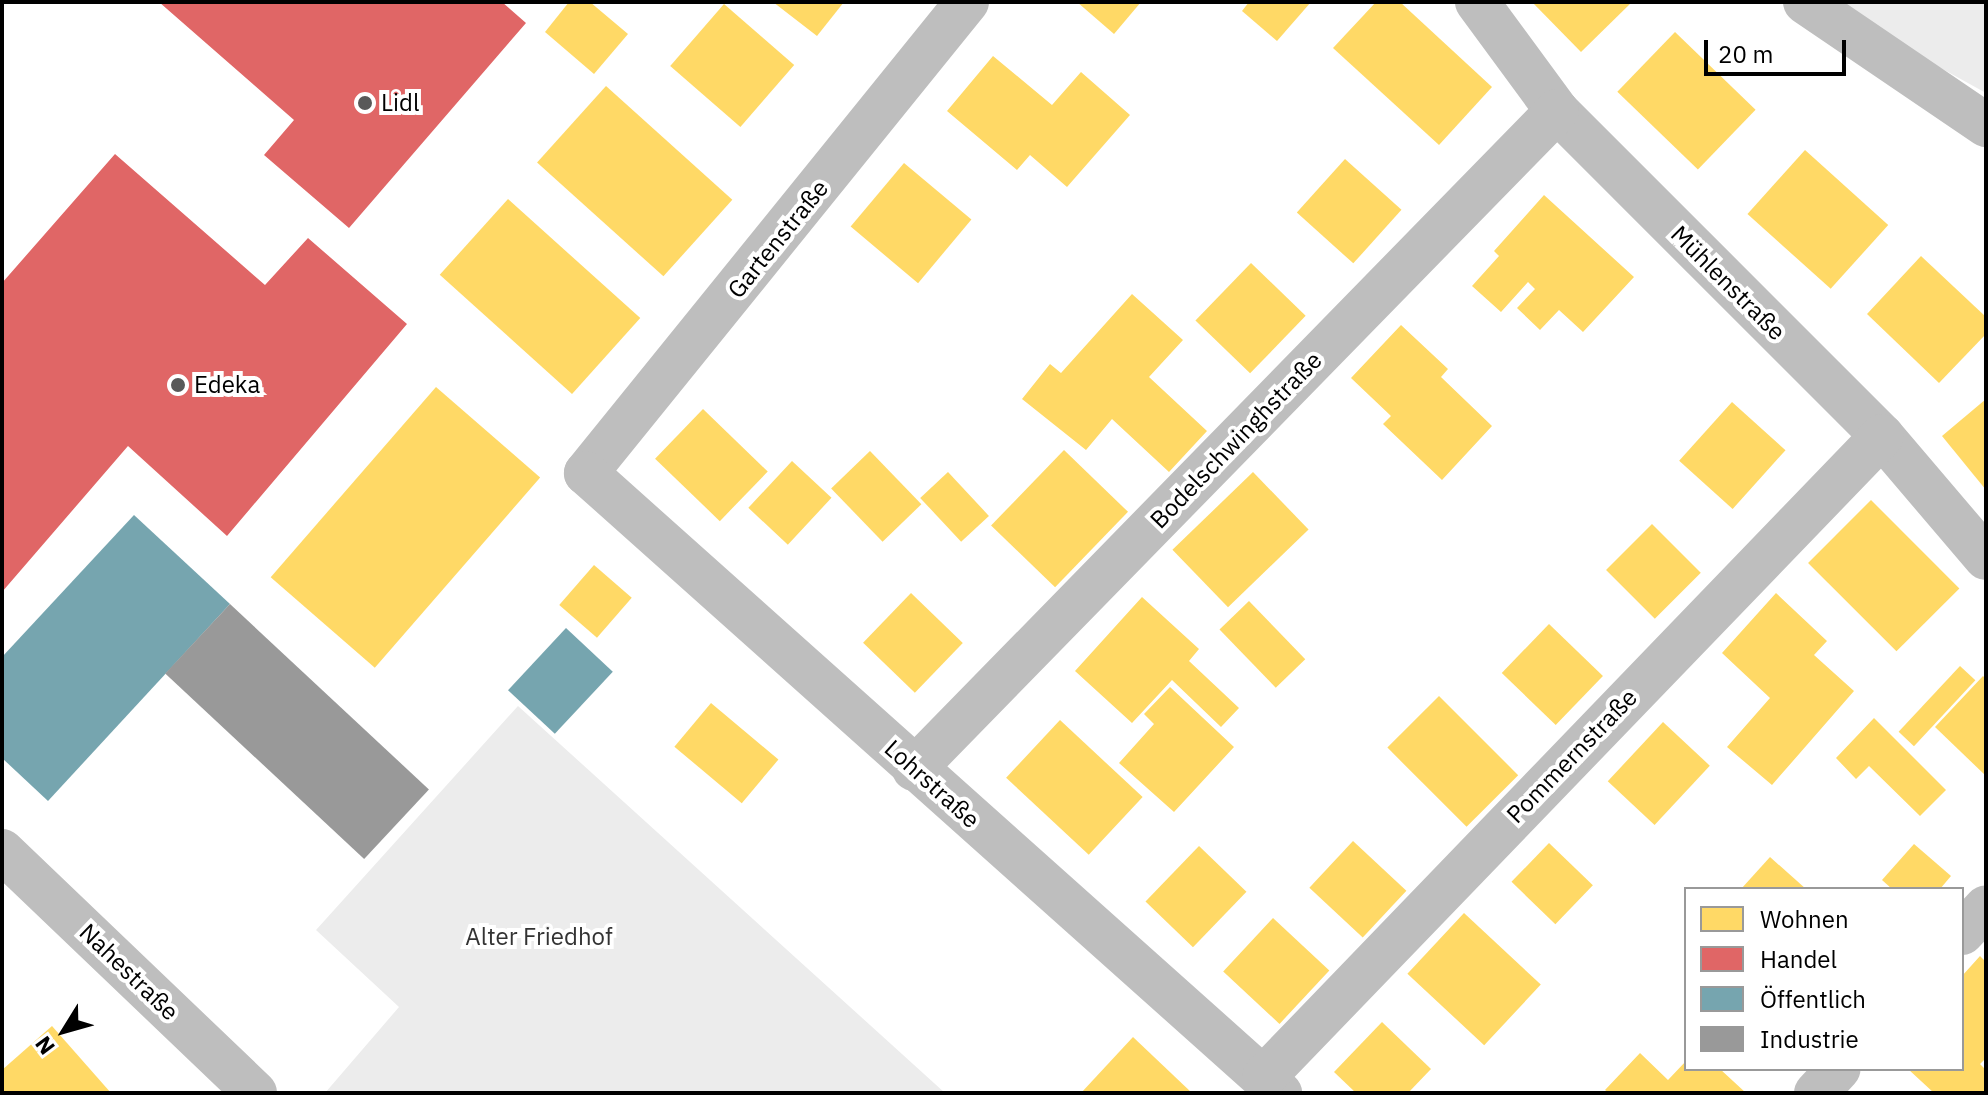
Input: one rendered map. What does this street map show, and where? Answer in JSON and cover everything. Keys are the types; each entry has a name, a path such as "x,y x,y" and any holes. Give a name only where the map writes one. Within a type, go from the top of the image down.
{"street":[{"name":"Gartenstraße","path":"586,473 967,2"},
{"name":"Mühlenstraße","path":"1477,2 1557,111 1882,436 1986,558"},
{"path":"1805,2 1986,125"},
{"name":"Bodelschwinghstraße","path":"914,769 1557,111"},
{"name":"Pommernstraße","path":"1272,1085 1882,436"},
{"name":"Lohrstraße","path":"586,473 914,769 1272,1085"},
{"name":"Nahestraße","path":"2,851 255,1093"},
{"path":"1964,931 1986,907"},
{"path":"1816,1093 1836,1071"}],"green space":[{"path":"1821,2 1986,2 1986,93"},
{"name":"Alter Friedhof","path":"518,706 945,1093 325,1093 399,1007 316,930"}],"building: Wohnen":[{"path":"569,2 590,2 628,34 594,74 545,32"},
{"path":"773,2 844,2 817,36"},
{"path":"1077,2 1141,2 1114,34"},
{"path":"1249,2 1311,2 1277,41 1242,11"},
{"path":"1376,2 1400,2 1492,87 1439,145 1333,48"},
{"path":"1532,2 1632,2 1581,52"},
{"path":"724,4 794,65 740,127 670,66"},
{"path":"1675,32 1756,110 1698,170 1617,92"},
{"path":"993,56 1052,105 1081,72 1130,115 1067,187 1030,155 1017,170 947,111"},
{"path":"606,86 732,200 663,276 537,163"},
{"path":"1805,150 1888,225 1831,289 1747,214"},
{"path":"1345,159 1401,210 1353,263 1297,213"},
{"path":"904,163 971,220 918,283 851,227"},
{"path":"1544,195 1634,277 1583,332 1559,310 1540,330 1517,308 1535,289 1528,282 1501,312 1472,286 1499,256 1494,251"},
{"path":"508,199 640,318 572,394 440,275"},
{"path":"1921,256 1986,317 1986,334 1939,383 1867,314"},
{"path":"1251,263 1306,316 1250,373 1195,321"},
{"path":"1132,294 1183,340 1149,377 1207,431 1169,472 1112,419 1086,450 1022,399 1050,364 1061,373"},
{"path":"1401,325 1448,369 1441,377 1492,426 1442,480 1383,424 1391,416 1351,378"},
{"path":"436,387 540,478 375,668 271,577"},
{"path":"1986,399 1986,490 1942,436"},
{"path":"1732,402 1786,450 1733,509 1679,461"},
{"path":"703,409 768,472 720,521 655,459"},
{"path":"1064,450 1128,512 1055,587 991,526"},
{"path":"870,451 921,504 883,542 831,489"},
{"path":"792,461 831,498 788,545 748,508"},
{"path":"948,472 989,516 961,542 920,498"},
{"path":"1253,472 1309,530 1228,607 1172,550"},
{"path":"1871,500 1959,588 1896,651 1808,563"},
{"path":"1652,524 1701,573 1655,619 1606,570"},
{"path":"594,565 632,598 597,638 559,605"},
{"path":"911,593 963,643 915,693 863,643"},
{"path":"1776,593 1827,641 1814,655 1854,691 1772,785 1727,747 1770,698 1722,653"},
{"path":"1142,597 1199,649 1189,661 1239,708 1221,727 1172,680 1132,723 1075,671"},
{"path":"1249,601 1305,659 1276,688 1220,629"},
{"path":"1549,624 1603,676 1556,725 1502,673"},
{"path":"1960,666 1975,680 1914,746 1899,732"},
{"path":"1983,676 1986,679 1986,776 1935,727"},
{"path":"1170,687 1234,747 1174,812 1119,763 1154,724 1144,714"},
{"path":"1439,696 1518,775 1467,827 1387,748"},
{"path":"711,703 778,760 742,803 674,747"},
{"path":"1874,718 1946,790 1920,816 1869,766 1856,779 1836,758"},
{"path":"1060,720 1143,797 1089,855 1006,778"},
{"path":"1663,722 1710,766 1655,825 1608,781"},
{"path":"1353,841 1406,891 1363,938 1309,888"},
{"path":"1549,843 1593,885 1555,924 1511,882"},
{"path":"1914,844 1951,876 1942,887 1890,887 1882,880"},
{"path":"1199,846 1246,892 1193,947 1146,901"},
{"path":"1770,857 1804,887 1743,887"},
{"path":"1464,913 1541,985 1484,1045 1407,974"},
{"path":"1273,918 1329,971 1280,1024 1223,971"},
{"path":"1980,956 1986,962 1986,1058 1980,1064 1986,1070 1986,1089 1982,1093 1934,1093 1910,1071 1964,1071 1964,974"},
{"path":"1382,1022 1431,1069 1408,1093 1356,1093 1334,1072"},
{"path":"52,1026 111,1093 4,1093 2,1070"},
{"path":"1133,1037 1192,1093 1081,1093"},
{"path":"1640,1053 1668,1080 1684,1063 1684,1071 1722,1071 1746,1093 1609,1093 1605,1090"}],"building: Handel":[{"name":"Lidl","path":"159,2 502,2 526,23 349,228 264,155 294,120"},
{"name":"Edeka","path":"115,154 265,285 308,238 407,324 227,536 128,446 2,592 2,283"}],"building: Öffentlich":[{"path":"134,515 230,604 48,801 2,758 2,657"},
{"path":"566,628 613,672 555,734 508,690"}],"building: Industrie":[{"path":"230,604 429,790 364,859 165,673"}],"place":[{"name":"Lidl","path":"365,103"},
{"name":"Edeka","path":"178,385"}]}
